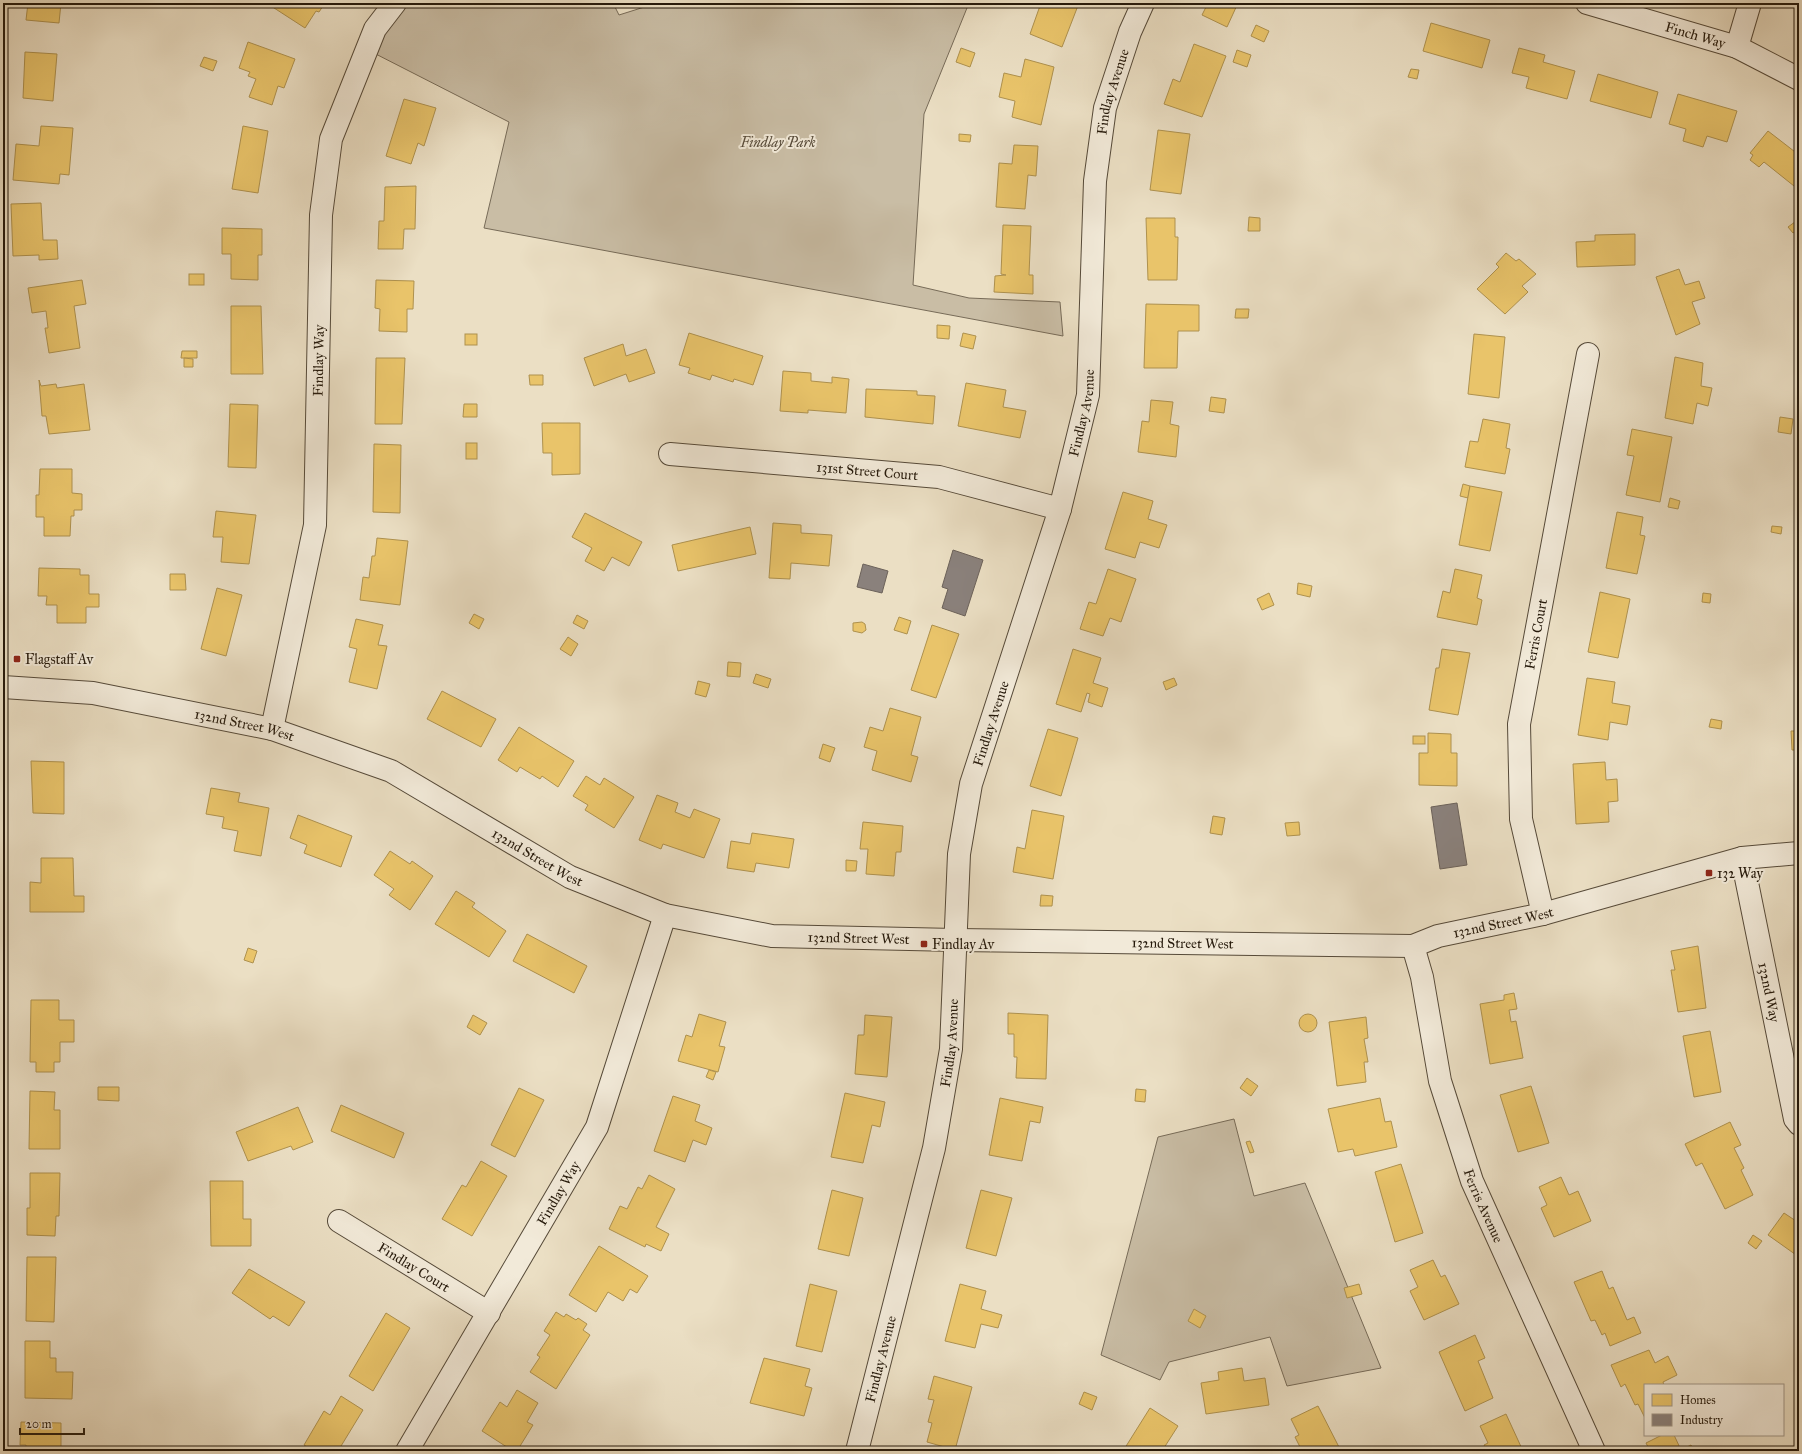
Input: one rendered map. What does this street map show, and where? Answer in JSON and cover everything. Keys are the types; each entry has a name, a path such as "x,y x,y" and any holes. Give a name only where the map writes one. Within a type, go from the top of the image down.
{"street":[{"name":"Findlay Way","path":"272,729 315,525 321,215 331,139 375,29 395,3"},
{"name":"Findlay Avenue","path":"856,1451 934,1148 950,1049 959,854 971,784 1060,509 1088,395 1095,181 1105,108 1130,32 1143,3"},
{"name":"Finch Way","path":"1587,3 1737,47 1799,79"},
{"path":"1737,47 1750,3"},
{"name":"Ferris Court","path":"1543,914 1521,820 1519,724 1588,354"},
{"name":"131st Street Court","path":"670,454 939,477 1060,509"},
{"name":"132nd Street West","path":"3,687 93,693 272,729 390,771 570,877 665,915 772,936 1413,946 1438,936 1543,914 1742,858 1799,853"},
{"name":"132nd Way","path":"1742,858 1795,1119 1799,1124"},
{"name":"Findlay Way","path":"407,1451 490,1313 597,1127 665,915"},
{"name":"Ferris Avenue","path":"1413,946 1422,977 1440,1081 1472,1181 1594,1451"},
{"name":"Findlay Court","path":"339,1221 490,1313"}],"green space":[{"name":"Findlay Park","path":"392,3 613,3 619,15 657,3 969,3 924,114 913,285 969,298 1060,302 1063,336 484,228 509,122 364,48"},
{"path":"1234,1119 1254,1196 1305,1183 1381,1368 1287,1386 1270,1337 1169,1362 1160,1380 1101,1355 1158,1137"}],"building: Homes":[{"path":"28,3 61,3 59,23 26,20"},
{"path":"273,3 325,3 319,12 316,11 305,28 271,6"},
{"path":"1041,3 1079,3 1062,47 1030,34"},
{"path":"1208,3 1238,3 1227,27 1202,15"},
{"path":"1431,23 1490,40 1482,68 1423,51"},
{"path":"1256,25 1269,31 1264,42 1251,36"},
{"path":"248,42 295,59 284,88 278,86 272,105 249,97 256,79 248,76 250,72 239,68"},
{"path":"1194,44 1226,56 1202,117 1164,104 1173,79 1180,82"},
{"path":"961,48 975,53 970,67 956,62"},
{"path":"1519,48 1545,55 1543,62 1575,71 1567,99 1526,88 1529,77 1512,73"},
{"path":"1237,50 1251,55 1247,67 1233,62"},
{"path":"25,52 57,54 53,101 23,98"},
{"path":"204,57 217,61 213,71 200,66"},
{"path":"1025,59 1054,67 1041,125 1012,117 1015,101 999,97 1004,73 1021,77"},
{"path":"1411,69 1419,70 1417,79 1408,77"},
{"path":"1598,74 1658,92 1651,118 1590,101"},
{"path":"1678,94 1737,111 1727,142 1707,136 1703,147 1683,141 1686,129 1669,124"},
{"path":"404,99 436,108 424,146 418,143 411,164 386,156"},
{"path":"41,126 73,128 69,175 60,174 59,184 13,180 16,144 39,146"},
{"path":"243,126 268,131 258,193 232,189"},
{"path":"1158,130 1190,134 1181,194 1150,190"},
{"path":"1768,131 1799,155 1799,190 1764,162 1759,167 1750,160 1753,155 1750,153"},
{"path":"959,134 971,135 970,142 959,141"},
{"path":"1014,145 1038,146 1036,176 1028,175 1025,209 996,207 999,163 1012,164"},
{"path":"416,186 415,229 404,229 403,249 378,249 379,221 384,221 385,187"},
{"path":"41,203 43,240 57,240 58,259 39,260 39,255 13,256 11,204"},
{"path":"1249,217 1260,218 1260,231 1248,231"},
{"path":"1146,218 1175,218 1175,237 1178,237 1177,280 1148,280"},
{"path":"1799,219 1799,229 1793,233 1788,227"},
{"path":"1003,225 1031,226 1029,275 1033,275 1033,294 994,292 995,276 1006,275 1001,274"},
{"path":"222,228 262,229 262,255 258,255 258,280 231,279 231,254 222,254"},
{"path":"1635,234 1635,265 1577,267 1576,242 1595,241 1595,235"},
{"path":"1506,253 1516,261 1519,259 1536,274 1522,286 1528,292 1505,314 1477,289 1499,267 1496,264"},
{"path":"1679,269 1685,285 1699,281 1705,298 1692,302 1700,324 1676,335 1656,277"},
{"path":"189,274 204,274 204,285 189,285"},
{"path":"82,280 86,304 74,306 80,348 49,353 45,328 48,328 46,311 32,313 28,288"},
{"path":"376,280 414,281 413,309 407,309 407,332 379,331 380,309 375,308"},
{"path":"1146,304 1199,305 1199,331 1178,331 1177,368 1144,368"},
{"path":"231,306 261,306 263,374 231,374"},
{"path":"1236,309 1249,309 1248,318 1235,318"},
{"path":"937,325 950,326 949,339 937,338"},
{"path":"689,333 763,356 753,385 734,379 733,382 712,375 710,380 688,373 690,368 679,365"},
{"path":"963,333 976,336 973,349 960,346"},
{"path":"465,334 477,334 477,345 465,345"},
{"path":"1474,334 1505,337 1499,398 1468,394"},
{"path":"623,344 626,356 646,349 655,373 629,382 626,374 594,386 584,358"},
{"path":"182,351 197,351 197,358 181,358"},
{"path":"1675,357 1703,363 1701,386 1712,388 1708,406 1697,403 1693,424 1665,418"},
{"path":"184,358 193,359 193,367 184,367"},
{"path":"376,358 405,358 402,424 375,424"},
{"path":"783,371 811,373 811,381 832,383 832,377 849,379 846,413 808,410 808,413 780,411"},
{"path":"529,375 543,375 543,385 530,385"},
{"path":"39,380 41,386 56,384 57,388 84,384 90,430 49,434 46,416 42,416"},
{"path":"966,383 1006,390 1003,407 1026,411 1020,438 958,426"},
{"path":"866,389 917,391 917,395 935,396 933,424 865,417"},
{"path":"1211,397 1226,399 1224,413 1209,411"},
{"path":"1151,400 1173,402 1170,424 1179,426 1176,457 1138,452 1142,421 1149,422"},
{"path":"230,404 258,405 256,468 228,467"},
{"path":"464,404 477,404 477,417 463,417"},
{"path":"1780,417 1793,419 1791,434 1778,432"},
{"path":"1483,419 1510,424 1506,448 1510,449 1505,474 1465,467 1470,441 1478,442"},
{"path":"542,423 580,423 580,474 552,475 552,453 543,453"},
{"path":"1632,429 1672,437 1660,502 1626,495 1634,456 1627,455"},
{"path":"466,443 477,443 477,459 466,459"},
{"path":"374,444 401,445 400,513 373,512"},
{"path":"40,469 72,469 72,493 82,494 82,510 74,510 74,516 71,516 70,536 44,536 44,517 36,517 36,495 39,495"},
{"path":"1463,484 1470,486 1468,498 1460,496"},
{"path":"1470,486 1502,492 1490,551 1459,545"},
{"path":"1123,492 1153,501 1148,519 1167,525 1159,548 1140,542 1135,558 1105,549"},
{"path":"1670,498 1680,501 1678,509 1668,507"},
{"path":"216,511 256,515 249,564 221,562 223,537 213,537"},
{"path":"1617,512 1643,517 1640,535 1645,536 1637,574 1606,568"},
{"path":"585,513 642,542 629,566 612,557 604,571 585,561 592,548 572,537"},
{"path":"773,523 801,525 801,533 832,535 829,566 791,563 790,579 769,578"},
{"path":"1772,526 1782,527 1781,534 1771,532"},
{"path":"750,527 756,554 678,571 672,545"},
{"path":"377,538 408,541 400,605 360,600 363,577 369,578 372,556 375,556"},
{"path":"39,568 80,569 80,575 89,575 89,594 99,594 99,607 86,607 86,623 57,623 57,605 46,605 47,596 38,596"},
{"path":"1108,569 1136,579 1121,622 1110,618 1103,636 1080,629 1089,602 1096,604"},
{"path":"1455,569 1482,575 1477,598 1482,600 1477,625 1437,617 1443,591 1450,593"},
{"path":"170,574 185,574 186,590 170,590"},
{"path":"1298,583 1312,586 1310,597 1297,594"},
{"path":"217,588 242,595 226,656 201,649"},
{"path":"1600,592 1630,599 1618,658 1588,652"},
{"path":"1269,593 1274,605 1262,610 1257,599"},
{"path":"1703,593 1711,594 1710,603 1702,602"},
{"path":"474,614 484,619 479,629 469,623"},
{"path":"577,615 588,621 584,629 573,623"},
{"path":"899,617 911,621 907,634 894,630"},
{"path":"356,619 383,625 378,645 387,646 377,689 349,682 357,649 349,647"},
{"path":"862,622 865,624 866,630 862,633 853,631 853,623"},
{"path":"932,625 959,634 936,698 911,690"},
{"path":"568,637 578,644 571,656 560,649"},
{"path":"1073,649 1101,658 1093,683 1108,688 1102,707 1088,702 1090,694 1087,693 1081,712 1056,704"},
{"path":"1442,649 1470,653 1458,715 1429,710 1436,668 1439,668"},
{"path":"728,662 741,663 740,677 727,676"},
{"path":"756,674 771,679 768,688 753,683"},
{"path":"1174,678 1177,685 1166,690 1163,682"},
{"path":"1587,678 1615,682 1612,703 1630,706 1627,725 1610,722 1608,740 1578,735"},
{"path":"698,681 710,684 706,697 695,694"},
{"path":"442,691 496,719 481,747 427,719"},
{"path":"890,708 921,717 911,755 918,757 911,782 872,770 877,751 864,747 870,727 883,731"},
{"path":"1711,719 1722,721 1721,729 1709,727"},
{"path":"519,727 574,761 558,787 542,776 540,779 520,767 517,772 498,760"},
{"path":"1048,729 1078,738 1061,796 1030,786"},
{"path":"1791,731 1799,731 1799,750 1792,750"},
{"path":"1428,733 1451,734 1451,753 1457,753 1457,786 1419,785 1419,753 1428,753"},
{"path":"1413,736 1425,736 1425,744 1413,744"},
{"path":"823,744 835,748 830,762 819,758"},
{"path":"31,761 64,762 64,814 33,813"},
{"path":"1605,762 1606,780 1617,779 1618,801 1608,802 1609,822 1576,824 1573,764"},
{"path":"586,776 600,785 604,778 634,797 614,828 585,810 588,805 573,796"},
{"path":"211,788 240,793 238,802 269,808 261,856 234,851 238,831 222,828 224,817 206,814"},
{"path":"657,795 678,803 675,812 690,818 694,809 720,819 704,858 663,844 661,849 639,840"},
{"path":"1032,810 1064,816 1053,879 1013,872 1017,847 1025,849"},
{"path":"298,815 352,836 341,867 304,853 307,845 290,838"},
{"path":"1213,816 1225,818 1222,835 1210,833"},
{"path":"863,822 903,826 901,852 896,852 894,876 866,874 868,849 860,849"},
{"path":"1299,822 1300,835 1287,836 1285,823"},
{"path":"752,833 794,839 789,868 756,863 754,872 727,868 731,841 750,844"},
{"path":"390,851 410,864 412,861 433,876 410,910 389,895 394,889 374,875"},
{"path":"41,858 73,858 74,896 84,896 84,912 30,912 30,882 41,883"},
{"path":"846,860 857,861 856,871 846,871"},
{"path":"456,891 475,903 472,907 506,931 489,957 435,924"},
{"path":"1041,895 1053,896 1052,906 1040,906"},
{"path":"527,934 587,966 574,993 513,961"},
{"path":"1698,946 1706,1008 1678,1012 1671,970 1675,970 1671,951"},
{"path":"248,948 257,951 253,963 244,960"},
{"path":"1514,993 1517,1009 1509,1010 1511,1022 1516,1021 1523,1058 1490,1064 1480,1004 1504,1000 1504,995"},
{"path":"31,1000 59,1000 59,1020 74,1020 74,1042 60,1042 60,1062 54,1062 54,1072 36,1072 36,1062 30,1062"},
{"path":"1008,1013 1048,1015 1046,1079 1016,1078 1017,1057 1014,1057 1014,1034 1008,1034"},
{"path":"699,1014 726,1022 719,1046 725,1047 718,1072 678,1061 686,1035 692,1037"},
{"path":"1308,1014 1314,1017 1317,1023 1314,1029 1308,1032 1302,1029 1299,1023 1302,1017"},
{"path":"473,1015 487,1023 480,1035 467,1027"},
{"path":"865,1015 892,1017 887,1077 855,1074 858,1035 864,1035"},
{"path":"1366,1017 1368,1038 1364,1039 1368,1062 1364,1062 1366,1082 1337,1086 1329,1022"},
{"path":"1710,1031 1721,1092 1694,1097 1683,1036"},
{"path":"709,1070 716,1072 713,1080 706,1077"},
{"path":"1247,1078 1258,1086 1251,1096 1240,1088"},
{"path":"1531,1086 1549,1143 1518,1152 1500,1095"},
{"path":"98,1087 119,1087 119,1101 98,1100"},
{"path":"519,1088 544,1100 515,1157 491,1145"},
{"path":"1136,1089 1146,1090 1145,1102 1135,1101"},
{"path":"30,1091 55,1092 54,1110 60,1110 60,1149 29,1149"},
{"path":"845,1093 885,1102 880,1127 872,1125 863,1163 831,1157"},
{"path":"673,1096 700,1105 695,1121 712,1128 706,1145 693,1140 685,1162 654,1151"},
{"path":"1000,1098 1043,1107 1040,1123 1030,1121 1022,1161 989,1155"},
{"path":"1380,1098 1385,1122 1391,1121 1397,1147 1355,1156 1353,1149 1338,1152 1328,1109"},
{"path":"341,1105 404,1133 394,1158 331,1131"},
{"path":"298,1107 313,1142 293,1150 291,1146 248,1161 236,1132"},
{"path":"1730,1122 1741,1145 1734,1148 1744,1168 1741,1170 1753,1195 1725,1209 1702,1163 1696,1166 1685,1144"},
{"path":"1250,1141 1254,1152 1250,1153 1246,1142"},
{"path":"481,1161 507,1176 472,1236 442,1219 462,1185 466,1187"},
{"path":"1401,1164 1423,1233 1395,1242 1375,1172"},
{"path":"30,1173 60,1173 59,1216 56,1216 55,1236 27,1235 27,1208 30,1208"},
{"path":"649,1175 675,1189 656,1227 669,1234 661,1251 646,1244 645,1247 609,1229 620,1206 627,1209 638,1187 642,1189"},
{"path":"1561,1177 1569,1195 1578,1191 1591,1221 1554,1237 1541,1208 1547,1205 1539,1187"},
{"path":"210,1181 243,1181 243,1219 251,1219 251,1246 211,1246"},
{"path":"832,1190 863,1198 849,1256 818,1249"},
{"path":"981,1190 1012,1198 996,1256 966,1248"},
{"path":"1784,1213 1799,1223 1799,1257 1768,1235"},
{"path":"1753,1235 1762,1241 1756,1249 1748,1243"},
{"path":"599,1246 648,1276 637,1293 630,1289 623,1301 608,1292 596,1312 569,1295"},
{"path":"27,1257 56,1257 54,1322 26,1321"},
{"path":"1433,1260 1441,1277 1445,1275 1459,1304 1424,1320 1410,1291 1418,1287 1410,1270"},
{"path":"249,1269 305,1302 289,1326 273,1316 270,1319 232,1293"},
{"path":"1602,1271 1609,1289 1613,1287 1627,1320 1634,1317 1641,1333 1610,1346 1605,1333 1602,1335 1595,1320 1591,1321 1574,1282"},
{"path":"810,1284 837,1291 822,1352 796,1346"},
{"path":"960,1284 986,1291 981,1309 1002,1315 998,1328 981,1324 975,1348 945,1341"},
{"path":"1359,1284 1362,1294 1347,1298 1344,1288"},
{"path":"1194,1309 1206,1316 1200,1328 1188,1321"},
{"path":"556,1312 564,1317 566,1314 576,1320 578,1318 587,1324 583,1330 590,1335 556,1389 530,1372 540,1357 537,1355 550,1335 544,1331"},
{"path":"386,1313 410,1328 373,1391 349,1376"},
{"path":"1475,1335 1485,1358 1478,1361 1493,1398 1465,1411 1439,1352"},
{"path":"25,1341 50,1341 50,1358 56,1358 56,1372 73,1372 72,1399 25,1398"},
{"path":"1649,1350 1655,1363 1668,1356 1677,1375 1663,1382 1664,1384 1644,1384 1644,1416 1638,1404 1635,1405 1625,1384 1621,1387 1611,1365"},
{"path":"764,1358 810,1369 805,1386 812,1388 804,1416 750,1403"},
{"path":"1242,1368 1244,1381 1265,1378 1269,1405 1206,1414 1201,1383 1219,1380 1218,1372"},
{"path":"934,1376 972,1387 955,1450 927,1442 932,1423 928,1422 934,1400 928,1399"},
{"path":"517,1390 538,1403 527,1422 533,1425 517,1451 513,1451 482,1431 500,1402 507,1407"},
{"path":"1084,1392 1097,1397 1092,1410 1079,1404"},
{"path":"341,1396 363,1410 338,1451 314,1451 304,1445 324,1411 330,1415"},
{"path":"1318,1406 1341,1451 1302,1451 1295,1437 1299,1435 1291,1419"},
{"path":"1150,1408 1178,1426 1162,1451 1123,1451"},
{"path":"1506,1414 1523,1451 1487,1451 1484,1445 1488,1443 1480,1426"},
{"path":"21,1422 61,1423 61,1451 26,1451 26,1445 20,1445"},
{"path":"1660,1436 1674,1436 1681,1450 1691,1445 1694,1451 1650,1451 1646,1443"}],"building: Industry":[{"path":"953,550 983,560 965,616 942,608 948,589 942,587"},
{"path":"863,564 888,571 882,593 857,587"},
{"path":"1457,803 1467,865 1440,869 1431,807"}],"place":[{"name":"Flagstaff Av","path":"17,659"},
{"name":"132 Way","path":"1709,873"},
{"name":"Findlay Av","path":"924,944"}]}
